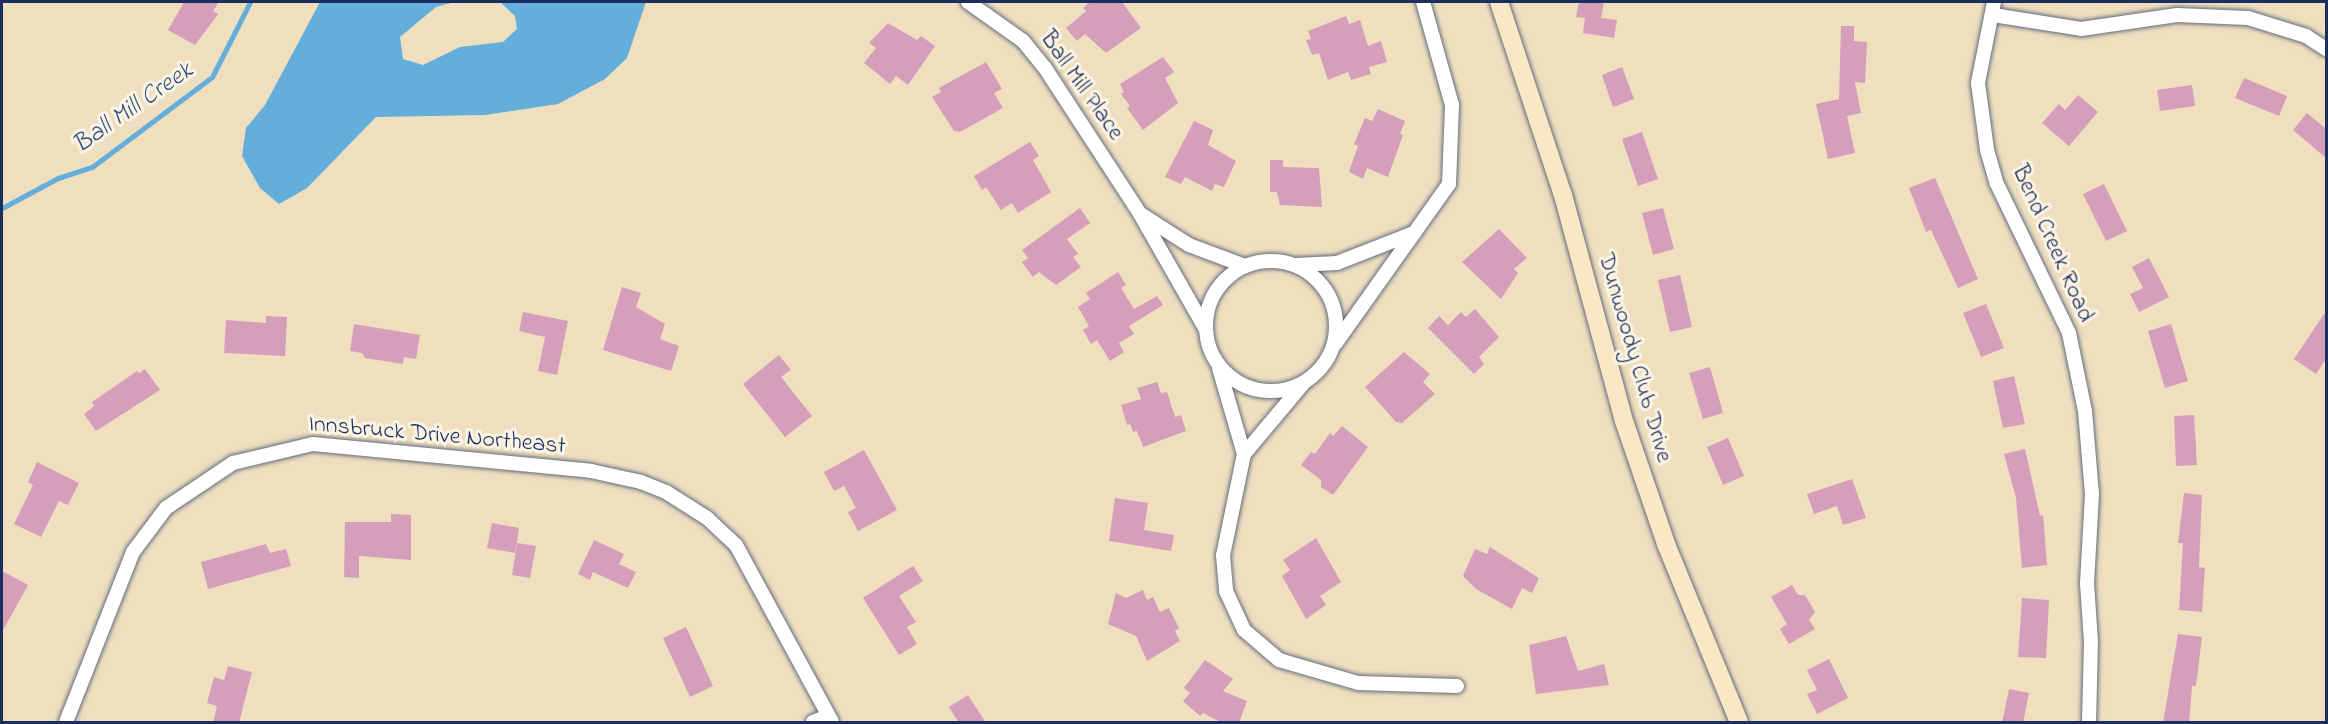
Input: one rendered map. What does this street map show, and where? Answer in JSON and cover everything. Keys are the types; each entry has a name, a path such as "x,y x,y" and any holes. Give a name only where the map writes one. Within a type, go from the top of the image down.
{"street":[{"name":"Ball Mill Place","path":"968,2 1023,42 1045,68 1140,214 1205,328"},
{"path":"1244,454 1302,385 1321,369 1333,347 1449,184 1452,105 1423,2"},
{"name":"Dunwoody Club Drive","path":"1499,2 1563,195 1624,421 1666,544 1739,723"},
{"path":"1994,8 2081,29 2177,15 2248,18 2306,36 2326,49"},
{"name":"Bend Creek Road","path":"1994,8 1978,83 1987,150 1997,184 2069,333 2085,411 2092,494 2087,583 2091,641 2089,723"},
{"name":"Ball Mill Place","path":"1140,214 1189,245 1245,266"},
{"path":"1414,233 1337,263 1294,265 1270,261 1245,266 1217,289 1205,328 1244,454 1223,555 1226,591 1244,630 1279,660 1358,683 1457,686"},
{"path":"1294,265 1315,278 1330,298 1336,322 1333,347"},
{"path":"1219,368 1251,389 1277,392 1302,385"},
{"name":"Innsbruck Drive Northeast","path":"66,723 133,552 166,508 233,463 267,452 313,444 591,471 641,482 666,492 694,508 736,545 830,719"},
{"path":"813,723 830,719"}],"water":[{"path":"320,2 455,2 436,7 400,37 403,59 423,65 460,47 503,42 517,29 515,16 500,2 646,2 627,58 605,79 558,104 485,115 376,117 307,188 279,204 260,188 242,156 246,128 265,105"}],"building":[{"path":"184,2 219,2 213,11 218,14 195,45 168,30"},
{"path":"1090,2 1122,2 1141,28 1106,53 1085,34 1077,41 1066,28 1086,11 1083,8"},
{"path":"1579,2 1604,2 1601,18 1617,20 1614,38 1583,33 1585,18 1576,17"},
{"path":"1346,16 1349,24 1360,20 1368,46 1381,41 1387,62 1369,67 1371,74 1351,80 1348,72 1328,80 1319,53 1312,55 1306,40 1311,39 1308,31"},
{"path":"888,23 917,40 921,36 935,46 908,85 896,76 890,84 864,63 876,48 869,43"},
{"path":"1841,26 1854,26 1854,41 1867,42 1865,83 1855,82 1861,113 1847,116 1855,153 1828,159 1816,104 1839,99"},
{"path":"1163,57 1174,72 1165,78 1178,103 1143,130 1127,108 1130,106 1121,94 1124,92 1120,84"},
{"path":"986,62 1002,89 994,93 1003,108 960,132 954,131 932,97 941,92 939,88"},
{"path":"1622,67 1634,99 1613,107 1602,75"},
{"path":"2244,78 2287,96 2279,116 2235,98"},
{"path":"2192,85 2195,106 2160,111 2157,90"},
{"path":"2078,95 2098,112 2069,146 2042,123 2059,104 2065,110"},
{"path":"1378,109 1405,121 1400,134 1403,135 1388,177 1367,168 1363,179 1349,172 1358,146 1354,144 1365,118 1372,121"},
{"path":"2307,113 2326,129 2326,158 2293,130"},
{"path":"1194,121 1213,130 1208,145 1236,161 1224,187 1215,184 1212,191 1185,177 1181,184 1165,177"},
{"path":"1642,132 1658,179 1638,186 1622,139"},
{"path":"1030,142 1039,156 1033,160 1051,192 1018,213 1012,203 1001,210 986,187 982,190 974,176"},
{"path":"1270,160 1283,160 1283,167 1319,168 1322,207 1280,205 1277,192 1270,192"},
{"path":"1935,178 1978,279 1958,288 1931,230 1926,232 1909,188"},
{"path":"2104,184 2127,231 2106,241 2083,194"},
{"path":"1080,208 1090,223 1067,239 1078,254 1073,257 1081,267 1056,285 1039,272 1033,277 1022,262 1028,258 1022,250"},
{"path":"1663,208 1674,249 1653,255 1642,213"},
{"path":"1499,229 1527,258 1514,269 1518,273 1501,299 1462,262"},
{"path":"2149,258 2169,297 2139,312 2130,294 2143,288 2132,267"},
{"path":"1118,272 1126,285 1121,288 1134,309 1157,296 1163,305 1129,326 1134,334 1119,343 1124,352 1110,361 1097,340 1091,344 1083,330 1089,326 1078,307 1090,299 1086,293"},
{"path":"1680,275 1692,327 1670,332 1658,280"},
{"path":"622,287 641,293 636,307 665,324 660,339 679,346 671,371 603,350"},
{"path":"1986,304 2004,348 1981,357 1963,313"},
{"path":"1475,309 1499,337 1479,357 1484,364 1474,374 1428,328 1439,316 1448,325 1461,312 1466,317"},
{"path":"2326,311 2326,359 2316,374 2294,359"},
{"path":"523,312 568,321 557,375 538,371 545,337 519,331"},
{"path":"266,316 287,317 285,356 224,353 226,320 266,323"},
{"path":"354,324 420,335 416,359 404,357 403,364 365,358 362,353 350,351"},
{"path":"2171,324 2188,381 2165,388 2148,331"},
{"path":"1404,352 1430,374 1423,382 1435,394 1402,423 1396,422 1365,387"},
{"path":"779,355 791,370 781,377 812,416 785,437 743,384"},
{"path":"1710,367 1723,413 1703,419 1689,373"},
{"path":"145,369 160,390 96,431 84,414 94,406 92,402 137,371 139,373"},
{"path":"2014,376 2025,424 2003,428 1993,381"},
{"path":"1157,382 1161,393 1167,392 1175,417 1181,415 1186,431 1143,447 1137,431 1133,432 1130,424 1127,425 1121,405 1141,399 1137,388"},
{"path":"2194,415 2197,465 2176,466 2174,416"},
{"path":"1342,426 1368,447 1333,495 1321,487 1321,480 1301,465 1311,452 1315,454 1330,433 1333,436"},
{"path":"1728,438 1744,476 1723,485 1707,447"},
{"path":"2025,449 2040,516 2043,515 2047,565 2022,568 2016,498 2004,454"},
{"path":"864,450 897,510 858,531 848,512 856,508 844,486 834,491 824,472"},
{"path":"37,462 79,483 68,505 59,501 41,537 14,524 33,485 28,482"},
{"path":"1852,479 1866,518 1843,525 1837,506 1814,514 1807,494"},
{"path":"2184,493 2202,495 2199,567 2205,568 2202,612 2179,610 2183,543 2178,543"},
{"path":"1115,498 1148,503 1144,530 1174,535 1171,551 1109,541"},
{"path":"391,514 411,515 411,560 359,556 359,578 344,577 345,522 391,522"},
{"path":"492,523 519,528 515,553 487,548"},
{"path":"1316,538 1341,582 1320,596 1326,605 1306,619 1282,576 1290,570 1283,560"},
{"path":"594,540 624,554 619,564 636,572 628,588 593,572 590,580 578,574"},
{"path":"517,543 536,546 530,578 512,575"},
{"path":"266,544 270,553 286,549 291,566 208,589 201,562"},
{"path":"1490,547 1539,578 1532,593 1522,588 1512,609 1476,589 1463,576 1475,549 1487,554"},
{"path":"913,566 923,581 899,596 916,622 907,627 917,644 899,655 863,598"},
{"path":"2,571 28,585 2,632"},
{"path":"1792,585 1798,595 1805,595 1815,612 1809,620 1815,629 1789,644 1780,629 1787,624 1771,597"},
{"path":"1143,590 1147,600 1153,597 1160,612 1169,608 1179,628 1175,631 1180,641 1147,661 1136,636 1108,624 1116,593 1126,598"},
{"path":"2022,598 2049,600 2046,658 2018,657"},
{"path":"686,627 713,686 690,697 663,638"},
{"path":"2178,634 2202,637 2196,686 2192,686 2189,723 2163,723"},
{"path":"1566,636 1578,671 1604,664 1609,685 1536,694 1529,645"},
{"path":"1829,659 1848,698 1817,714 1807,694 1817,690 1807,670"},
{"path":"1205,660 1233,679 1223,691 1247,701 1239,723 1222,723 1203,713 1200,716 1183,701 1190,693 1184,688"},
{"path":"228,666 252,672 239,723 213,723 217,706 207,703 214,677 224,680"},
{"path":"2009,689 2029,693 2023,723 2002,723"},
{"path":"968,695 986,723 959,723 949,707"}],"waterway":[{"name":"Ball Mill Creek","path":"2,208 58,178 92,167 212,77 250,2"}]}
